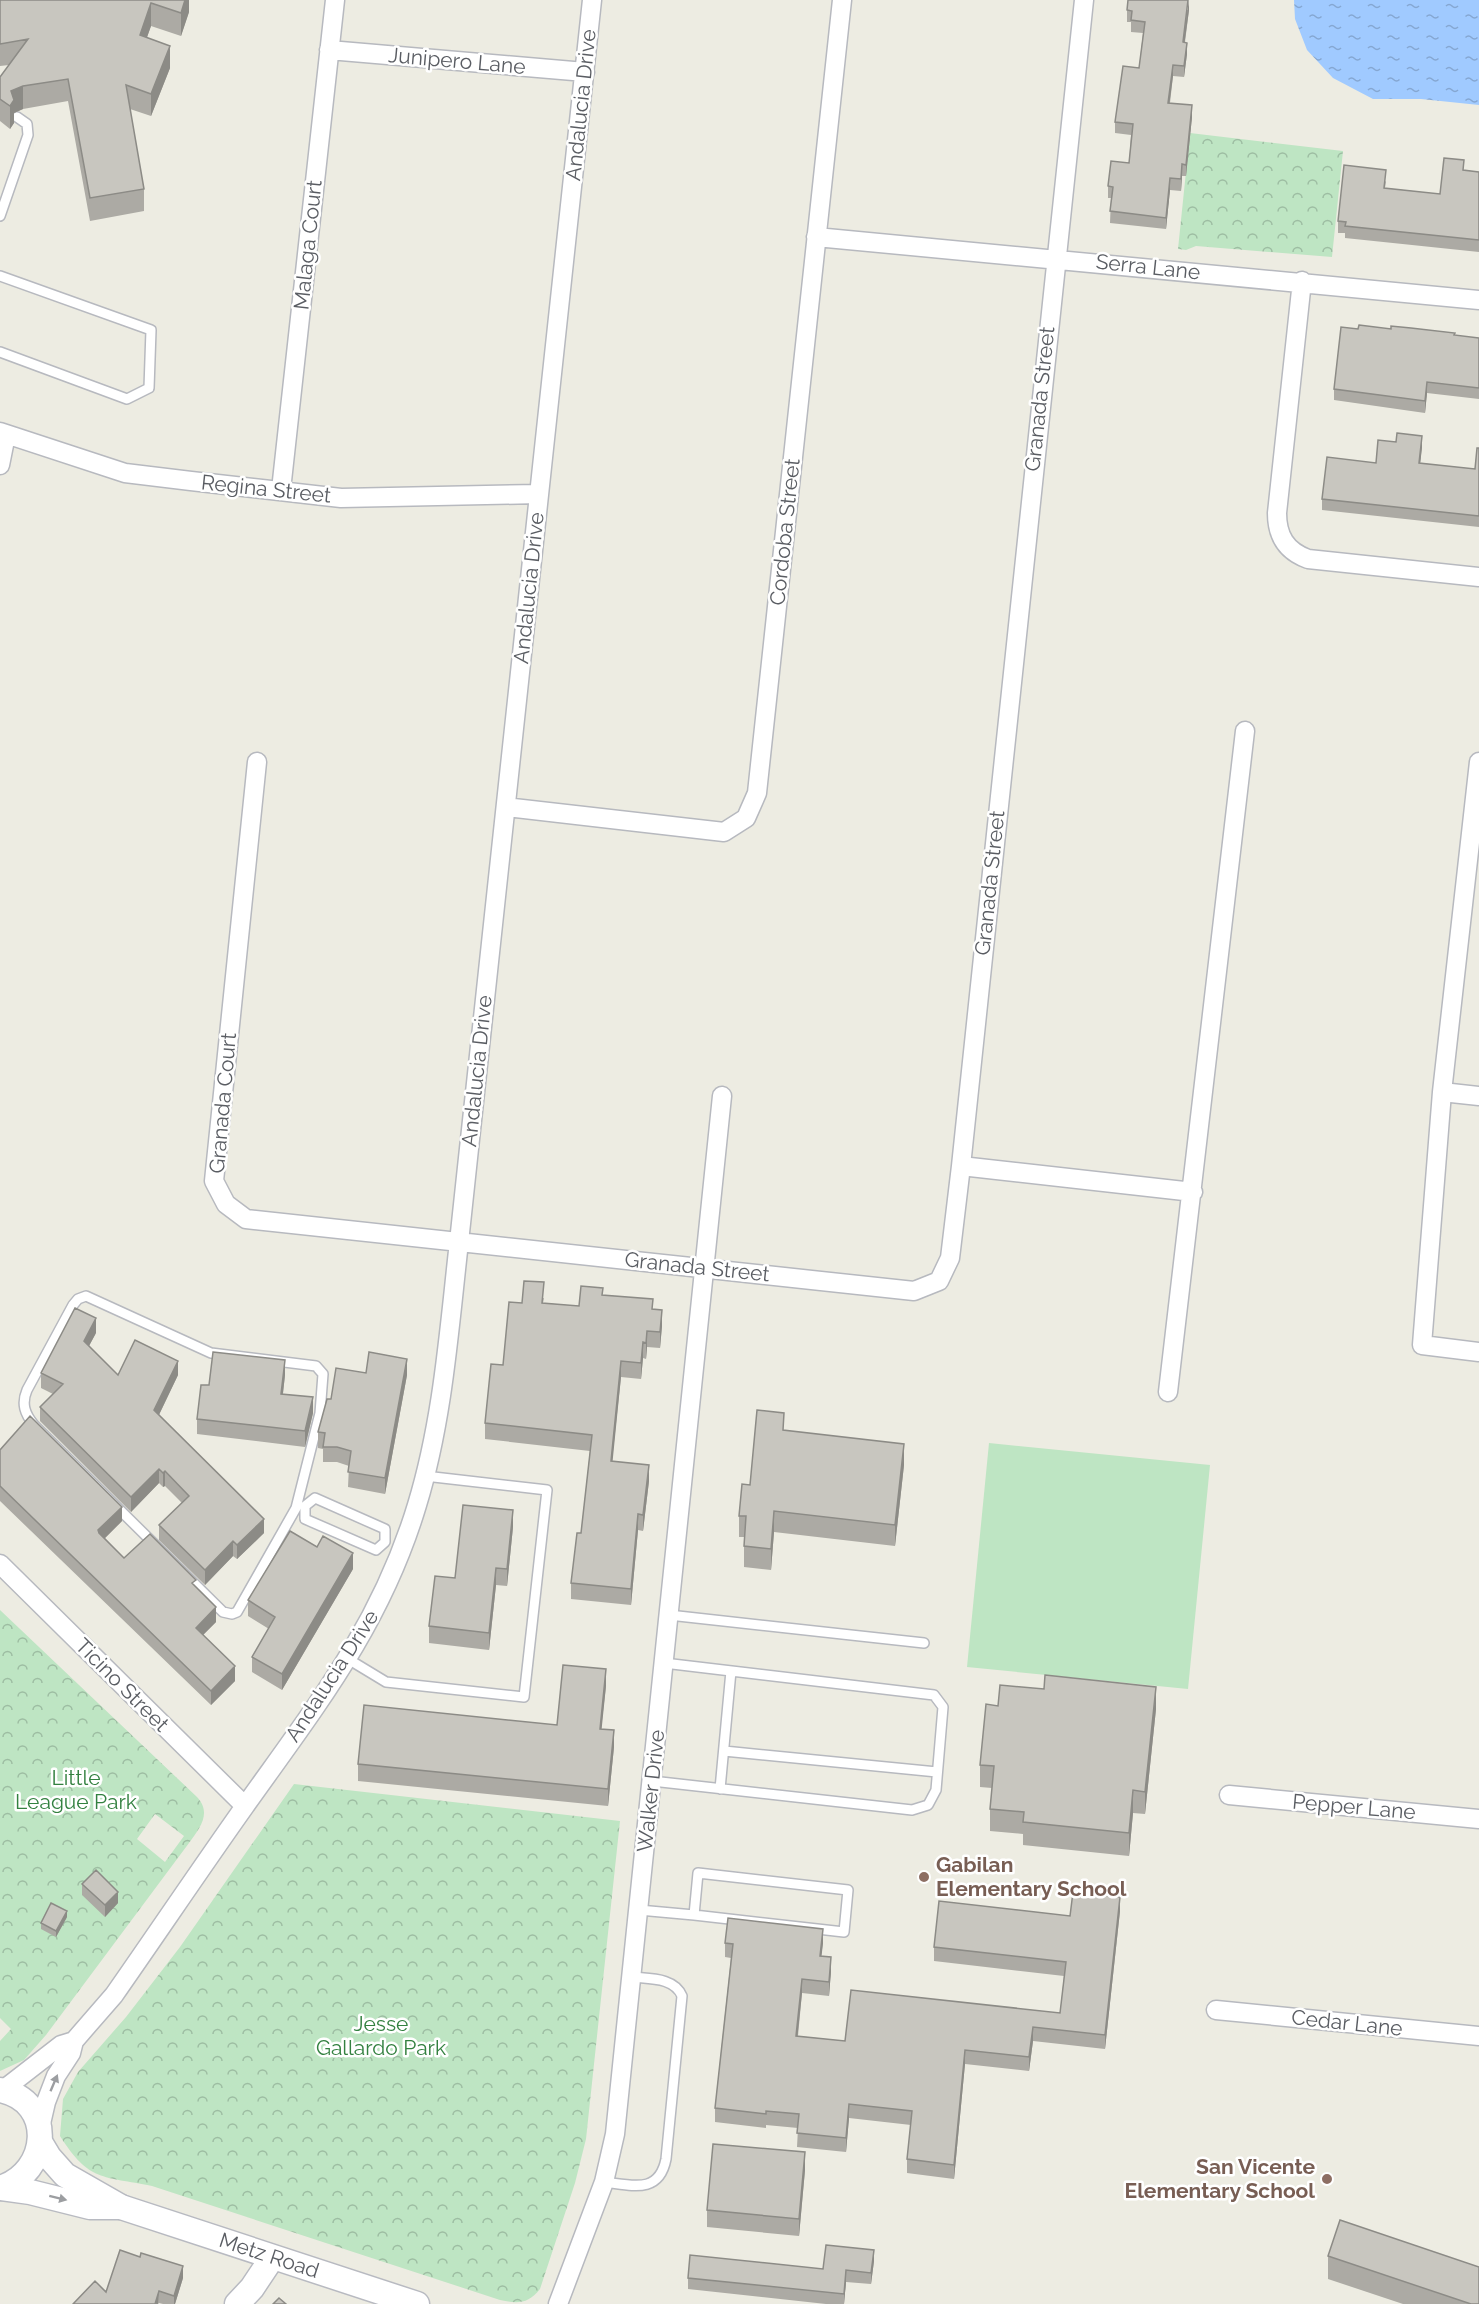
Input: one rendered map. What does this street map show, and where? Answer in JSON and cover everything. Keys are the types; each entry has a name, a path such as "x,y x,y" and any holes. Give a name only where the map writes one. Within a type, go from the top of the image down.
{"main road":[{"name":"Metz Road","path":"2,2090 26,2104 49,2157 65,2175 121,2207 417,2304"},
{"path":"0,2188 13,2183 30,2168 40,2135"},
{"name":"Metz Road","path":"0,2188 30,2192 90,2207 121,2207"},
{"path":"237,2304 252,2288 272,2258"}],"street":[{"name":"Malaga Court","path":"280,490 335,0"},
{"name":"Andalucia Drive","path":"40,2135 46,2102 57,2076 71,2053 74,2041 114,1995 348,1659 379,1603 394,1545 425,1476 436,1426 459,1242 592,0"},
{"name":"Cordoba Street","path":"506,807 724,832 746,818 757,793 842,0"},
{"name":"Granada Street","path":"459,1242 914,1291 939,1281 950,1258 961,1166 1084,0"},
{"name":"Junipero Lane","path":"329,50 585,72"},
{"name":"Serra Lane","path":"816,237 1302,281 1479,300"},
{"path":"1302,281 1277,513 1279,533 1284,542 1291,550 1308,559 1479,577"},
{"name":"Regina Street","path":"3,434 125,473 341,498 539,494"},
{"path":"0,465 3,434"},
{"path":"1168,1392 1245,731"},
{"name":"Granada Court","path":"257,762 214,1181 226,1204 246,1220 459,1242"},
{"path":"1479,762 1475,838 1442,1092 1422,1345 1479,1352"},
{"path":"1442,1092 1479,1096"},
{"name":"Walker Drive","path":"558,2304 604,2182 615,2134 722,1096"},
{"path":"961,1166 1193,1192"},
{"name":"Ticino Street","path":"0,1564 245,1806"},
{"name":"Pepper Lane","path":"1229,1795 1479,1819"},
{"name":"Cedar Lane","path":"1216,2010 1479,2036"},
{"name":"Andalucia Drive","path":"2,2090 61,2045 74,2041"}],"lane":[{"path":"0,216 28,135 27,124 17,117"},
{"path":"0,276 151,330 153,334 149,388 127,399 0,352"},
{"path":"394,1545 376,1550 306,1519 301,1504 320,1413 324,1382 321,1369 316,1366 211,1353 90,1297 78,1299 27,1390 23,1403 26,1414 34,1425 223,1612 232,1614 240,1608 301,1504 315,1498 385,1529 394,1545"},
{"path":"348,1659 386,1682 524,1696 547,1490 425,1476"},
{"path":"669,1615 924,1643"},
{"path":"652,1781 912,1810 928,1805 936,1790 938,1772 943,1707 934,1695 664,1663"},
{"path":"720,1789 731,1671"},
{"path":"724,1751 938,1772"},
{"path":"639,1910 844,1932 848,1890 698,1873 694,1915"},
{"path":"604,2182 639,2186 649,2184 661,2176 666,2159 682,1996 679,1989 667,1982 632,1977"}],"green space":[{"path":"1190,133 1343,151 1332,257 1196,246 1186,250 1178,249"},
{"path":"989,1443 1210,1465 1188,1689 967,1667"},
{"name":"Little League Park","path":"0,1610 197,1797 204,1809 204,1815 193,1837 46,2035 24,2060 0,2071 0,2041 11,2029 0,2018","holes":["155,1814 184,1836 165,1862 137,1839"]},
{"name":"Jesse Gallardo Park","path":"294,1784 620,1821 586,2139 575,2183 540,2289 527,2300 512,2302 500,2300 152,2186 109,2178 98,2174 80,2162 60,2136 63,2099 78,2072 126,2017 180,1947"}],"water":[{"path":"1294,0 1479,0 1479,105 1421,99 1373,99 1333,78 1307,50 1295,19"}],"building":[{"path":"0,0 185,0 181,13 151,3 140,35 170,46 151,94 126,85 144,189 90,198 68,79 23,86 11,91 14,100 10,106 0,99 0,77 28,39 0,44"},
{"path":"1128,0 1188,0 1183,42 1187,43 1184,66 1173,65 1168,103 1192,105 1186,165 1182,164 1181,179 1170,178 1166,218 1110,211 1113,187 1108,186 1111,161 1129,163 1133,124 1115,122 1123,66 1139,68 1145,22 1131,20 1132,11 1127,10"},
{"path":"1444,158 1464,160 1463,170 1479,172 1479,240 1345,226 1346,222 1338,221 1344,165 1386,170 1384,188 1440,194"},
{"path":"1359,325 1391,329 1391,326 1411,328 1479,338 1479,388 1427,382 1425,401 1334,389 1341,327 1358,329"},
{"path":"1397,433 1422,436 1419,463 1475,469 1477,448 1479,448 1479,516 1322,499 1327,457 1376,463 1378,440 1396,442"},
{"path":"524,1281 544,1282 542,1303 579,1306 581,1286 603,1288 602,1295 653,1299 652,1309 662,1310 660,1332 647,1331 646,1343 643,1342 641,1363 621,1361 611,1461 649,1465 643,1515 638,1514 631,1589 571,1583 577,1533 581,1533 592,1435 485,1423 491,1364 503,1365 509,1302 522,1303"},
{"path":"75,1308 96,1318 84,1341 118,1375 135,1340 178,1361 154,1410 264,1519 237,1545 233,1541 205,1570 159,1525 189,1496 165,1471 163,1473 159,1469 131,1497 40,1407 63,1384 41,1373"},
{"path":"213,1352 285,1360 281,1394 313,1397 305,1431 197,1419 201,1385 209,1385"},
{"path":"369,1352 407,1359 385,1478 348,1472 351,1451 337,1447 323,1447 325,1433 318,1432 327,1399 331,1399 336,1368 366,1373"},
{"path":"757,1410 784,1413 783,1430 904,1444 895,1525 774,1511 771,1549 744,1546 746,1516 739,1516 742,1484 750,1485"},
{"path":"30,1416 122,1507 98,1530 99,1533 124,1558 150,1534 196,1580 192,1583 216,1607 196,1628 235,1666 211,1691 0,1486 0,1450"},
{"path":"463,1505 513,1510 507,1569 496,1568 489,1633 429,1626 435,1576 455,1578"},
{"path":"290,1531 317,1547 323,1536 353,1553 282,1674 252,1657 275,1617 248,1600"},
{"path":"563,1665 606,1669 600,1729 614,1730 608,1789 358,1764 364,1705 557,1725"},
{"path":"1045,1675 1156,1687 1145,1792 1133,1790 1129,1833 1023,1822 1024,1812 990,1809 994,1766 980,1765 986,1704 998,1706 1000,1685 1044,1689"},
{"path":"96,1870 118,1892 105,1905 82,1884"},
{"path":"1073,1892 1120,1897 1105,2035 1033,2027 1029,2057 965,2050 954,2165 907,2159 912,2111 849,2104 846,2138 797,2133 799,2114 766,2111 766,2114 715,2108 733,1944 725,1943 728,1918 823,1929 820,1956 831,1957 829,1982 802,1979 796,2036 845,2041 851,1990 1060,2013 1066,1962 934,1947 939,1901 1070,1916"},
{"path":"51,1903 67,1911 56,1931 41,1923"},
{"path":"713,2144 805,2152 799,2219 707,2210"},
{"path":"1340,2220 1479,2267 1479,2304 1471,2304 1328,2256"},
{"path":"826,2245 874,2250 871,2273 846,2270 844,2294 688,2278 690,2255 823,2269"},
{"path":"120,2250 140,2257 141,2253 183,2266 174,2296 159,2291 155,2304 73,2304 95,2281 106,2292"},
{"path":"279,2298 286,2304 273,2304"}],"place":[{"name":"Gabilan Elementary School","path":"924,1877"},
{"name":"San Vicente Elementary School","path":"1327,2179"}]}
